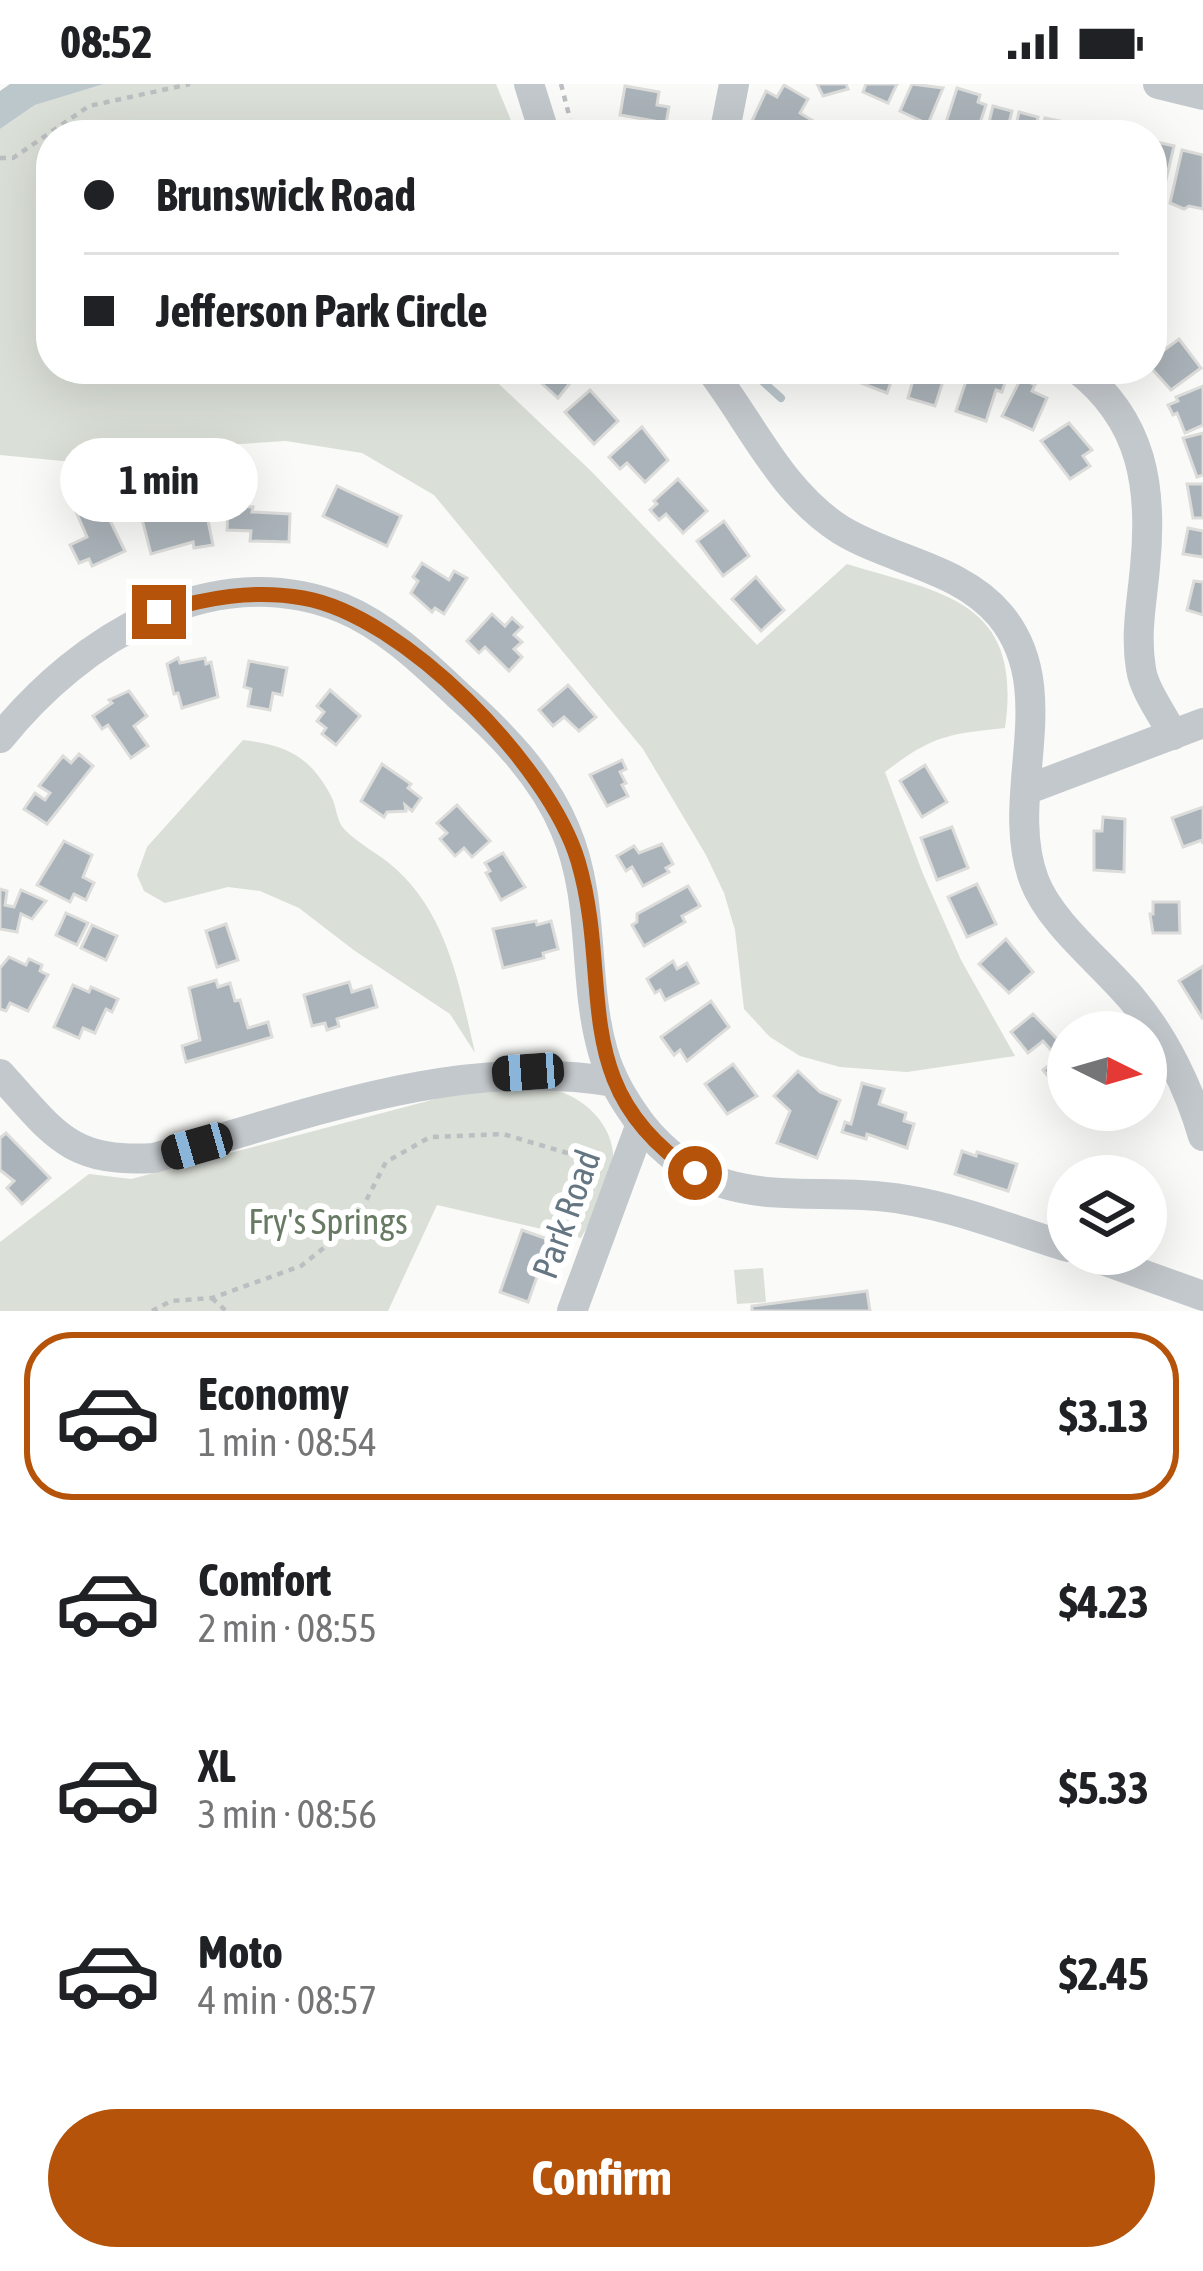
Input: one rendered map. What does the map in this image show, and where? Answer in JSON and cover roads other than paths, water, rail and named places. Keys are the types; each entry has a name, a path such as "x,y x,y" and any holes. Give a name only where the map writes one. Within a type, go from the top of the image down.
{"street":[{"path":"530,84 541,120"},
{"path":"727,120 734,84"},
{"path":"1159,84 1203,95"},
{"path":"720,384 773,464 820,515 886,554 953,578 981,596 1007,623 1030,678 1027,856 1044,901 1136,1003 1178,1073 1203,1136"},
{"path":"1097,384 1134,434 1148,498 1137,620 1141,674 1173,734"},
{"name":"Park Road","path":"0,738 47,685 90,649 159,612 228,596 267,594 340,608 370,622 482,716 526,765 564,825 586,900 597,1019 614,1082 641,1124 572,1311"},
{"path":"1027,790 1203,723"},
{"path":"0,1074 79,1151 125,1160 154,1158 326,1110 480,1076 528,1072 614,1082"},
{"path":"641,1124 680,1163 721,1184 788,1196 877,1195 914,1201 1047,1241"},
{"path":"1144,1275 1203,1296"}],"waterway":[{"path":"766,384 781,398"}],"park label":[{"name":"Fry's Springs","path":"328,1221"}]}
